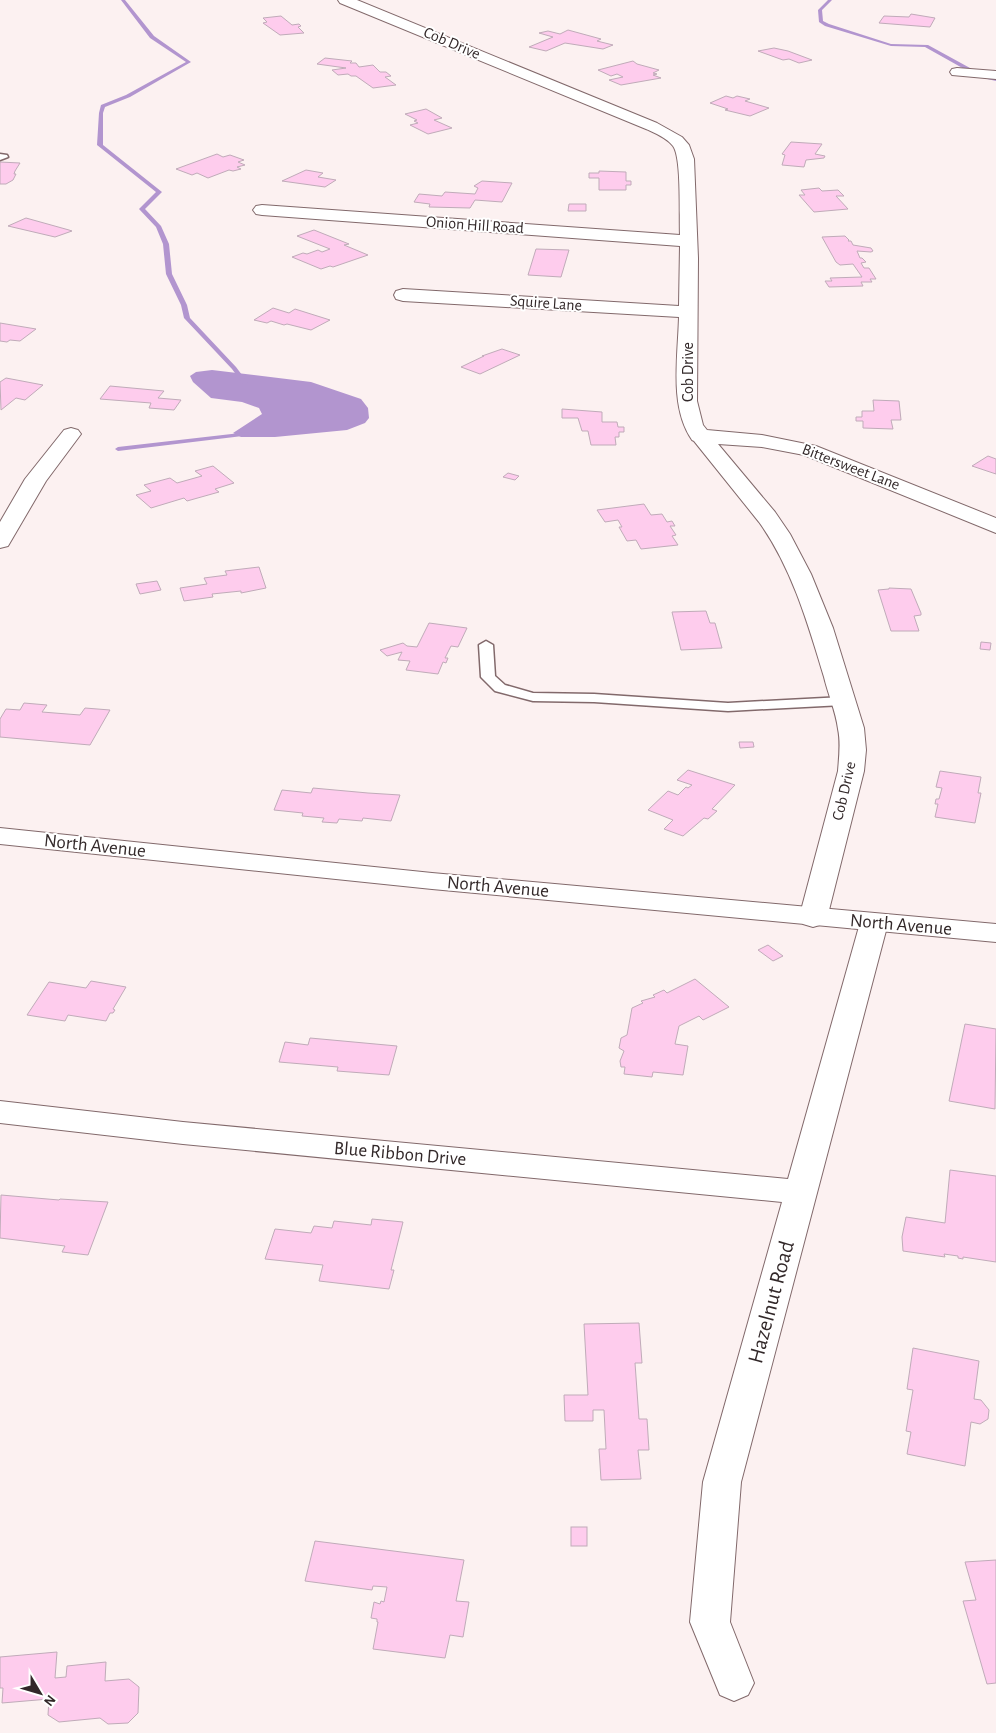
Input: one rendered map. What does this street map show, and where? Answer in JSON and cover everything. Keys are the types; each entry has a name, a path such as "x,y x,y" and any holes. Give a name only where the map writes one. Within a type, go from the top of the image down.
{"street":[{"name":"Cob Drive","path":"345,0 645,123 676,138 685,152 688,241 687,406 693,426 699,436 748,492 779,534 800,574 812,604 843,701 853,741 853,760 814,918"},
{"path":"959,72 990,74"},
{"name":"Onion Hill Road","path":"262,210 688,241"},
{"name":"Squire Lane","path":"403,295 688,312"},
{"path":"0,541 36,479 71,434"},
{"name":"Bittersweet Lane","path":"699,436 762,441 809,450 996,526"},
{"name":"North Avenue","path":"0,836 814,918 996,933"},
{"name":"Hazelnut Road","path":"734,1683 710,1622 722,1482 874,923"},
{"name":"Blue Ribbon Drive","path":"0,1112 183,1133 801,1192"}],"lane":[{"path":"486,646 488,677 500,688 512,693 533,697 594,698 728,707 843,701"}],"shaded area":[{"path":"212,370 311,382 361,399 368,408 369,418 365,423 347,430 275,437 241,437 233,433 262,414 259,408 242,402 211,398 193,382 190,376 196,372"}],"building":[{"path":"911,14 935,18 930,27 879,23 884,16 909,17"},
{"path":"281,16 292,25 299,24 301,26 298,27 304,33 280,35 263,23 267,22 263,18"},
{"path":"568,30 601,39 597,41 613,45 603,49 565,43 546,51 529,47 553,37 539,33 548,31 560,34"},
{"path":"774,48 812,60 799,63 789,59 783,60 758,51"},
{"path":"325,58 352,61 350,63 356,63 359,67 373,65 380,72 386,72 391,76 385,77 396,85 373,88 356,76 348,74 338,75 332,70 346,68 317,64"},
{"path":"633,61 637,64 659,70 653,73 657,74 653,75 661,78 621,85 609,80 623,77 617,74 611,76 598,70"},
{"path":"726,96 750,99 745,101 769,108 750,116 725,110 728,109 710,103"},
{"path":"426,109 442,118 434,120 452,128 428,134 410,125 418,123 414,121 417,120 405,114"},
{"path":"791,142 822,144 815,154 825,156 824,158 806,160 804,167 782,165 785,155 782,154"},
{"path":"217,154 223,157 230,155 244,160 238,162 245,165 237,167 241,169 229,170 208,178 197,173 192,175 176,169"},
{"path":"0,162 20,163 15,171 14,174 16,174 13,180 6,184 0,184"},
{"path":"306,170 323,173 318,177 336,180 325,187 282,181"},
{"path":"599,171 626,172 626,181 631,181 631,185 626,185 626,190 599,190 599,178 589,178 589,173 599,173"},
{"path":"482,181 512,183 502,202 475,200 470,208 429,207 430,204 414,202 419,194 442,196 445,192 475,194 478,188 474,186"},
{"path":"819,188 822,191 838,190 844,196 836,196 848,209 814,212 799,195 805,195 801,190"},
{"path":"569,204 586,204 586,211 568,211"},
{"path":"26,218 72,231 55,237 8,226"},
{"path":"314,230 349,244 344,245 368,255 333,267 321,269 292,257 303,253 307,254 318,250 322,252 330,249 297,236"},
{"path":"845,236 853,245 871,248 873,251 871,252 857,251 860,258 866,262 861,263 864,268 869,268 876,279 870,279 872,282 861,282 863,286 829,287 825,281 832,281 830,278 862,277 853,264 840,265 836,262 822,237"},
{"path":"536,249 569,250 561,277 528,275"},
{"path":"273,308 289,313 295,309 330,320 311,330 271,321 267,323 254,320"},
{"path":"0,323 36,329 20,341 0,341"},
{"path":"502,349 520,355 480,374 461,367 484,356 482,356"},
{"path":"6,378 43,385 25,400 16,398 1,410 0,382"},
{"path":"110,386 164,391 158,398 181,400 174,410 149,408 151,403 100,399"},
{"path":"873,400 899,401 901,420 891,420 893,429 863,428 863,421 856,421 856,417 862,417 862,411 874,411"},
{"path":"562,409 602,412 602,422 617,422 618,427 624,427 624,432 619,432 619,437 615,437 616,445 591,445 588,431 582,431 578,418 562,418"},
{"path":"988,456 996,459 996,474 972,466"},
{"path":"213,466 234,483 215,489 219,492 187,501 184,498 151,508 136,495 151,491 144,485 170,478 177,483 202,476 195,471"},
{"path":"508,473 519,476 515,480 503,477"},
{"path":"644,504 651,515 662,514 667,522 672,521 675,526 670,526 676,535 672,536 678,545 641,549 636,540 627,541 619,527 622,527 618,520 605,522 597,510"},
{"path":"259,567 266,588 241,593 241,591 212,594 213,597 184,601 180,588 207,584 204,578 227,575 225,571"},
{"path":"157,581 161,590 140,594 136,584"},
{"path":"889,588 911,589 921,613 921,615 914,616 919,631 891,631 878,590"},
{"path":"706,611 710,623 715,623 722,648 681,650 672,612"},
{"path":"429,623 467,628 458,647 451,646 445,658 448,658 446,663 443,662 438,674 406,670 410,661 398,660 402,652 387,656 380,650 403,643 407,646 417,647"},
{"path":"981,642 991,643 990,650 980,649"},
{"path":"24,703 47,705 42,712 80,715 85,708 110,710 90,745 0,737 0,719 6,709 20,710"},
{"path":"739,742 753,742 754,747 740,748"},
{"path":"688,770 735,785 712,809 717,811 708,819 704,818 683,836 664,829 673,820 648,810 668,791 678,795 686,787 688,788 692,785 677,780"},
{"path":"940,771 981,777 978,793 981,793 975,823 935,817 938,804 935,804 936,799 939,799 942,788 936,787"},
{"path":"313,788 400,795 391,821 363,818 362,821 339,819 337,823 322,822 324,818 302,816 303,813 274,810 282,790 311,793"},
{"path":"768,945 783,956 773,961 758,950"},
{"path":"695,979 729,1007 703,1020 699,1016 679,1026 675,1044 688,1046 683,1075 653,1072 652,1077 624,1074 625,1067 621,1067 620,1061 624,1051 619,1048 621,1038 627,1035 632,1008 643,1003 641,1001 655,997 653,995 664,990 667,993"},
{"path":"91,981 126,987 113,1009 115,1010 113,1013 110,1013 106,1021 68,1015 65,1021 27,1015 49,982 86,988"},
{"path":"965,1024 996,1029 995,1109 949,1101"},
{"path":"310,1038 397,1046 389,1075 337,1071 338,1067 279,1062 285,1042 308,1045"},
{"path":"950,1170 996,1176 996,1262 963,1257 963,1259 958,1258 958,1256 944,1254 945,1257 903,1251 902,1237 906,1217 945,1223"},
{"path":"1,1195 108,1202 88,1255 62,1252 65,1246 0,1238"},
{"path":"372,1219 403,1222 391,1270 394,1270 389,1289 319,1281 323,1265 265,1259 275,1229 311,1233 314,1226 332,1228 334,1221 371,1225"},
{"path":"639,1323 642,1363 635,1363 639,1419 647,1419 649,1450 638,1450 641,1479 601,1480 599,1449 606,1449 604,1410 593,1410 593,1421 565,1421 564,1395 588,1395 584,1324"},
{"path":"913,1348 979,1361 974,1399 981,1400 989,1410 988,1419 980,1424 971,1422 965,1466 907,1454 911,1432 906,1431 913,1390 907,1389"},
{"path":"571,1527 587,1527 587,1546 571,1546"},
{"path":"315,1541 464,1560 456,1601 469,1602 463,1637 450,1635 445,1658 373,1649 378,1622 377,1619 371,1618 374,1602 380,1604 381,1601 384,1602 387,1587 373,1586 372,1590 305,1581"},
{"path":"996,1560 996,1683 987,1684 963,1601 976,1600 965,1562"},
{"path":"57,1652 55,1678 66,1677 67,1666 106,1662 105,1681 129,1679 139,1687 138,1713 128,1723 108,1724 100,1718 59,1722 48,1715 49,1699 2,1703 3,1688 0,1688 0,1657"}],"waterway":[{"path":"123,0 152,37 189,62 128,96 103,106 100,145 159,192 142,209 158,226 166,244 169,274 184,305 187,318 234,368 245,383"},
{"path":"830,0 820,10 821,22 827,25 891,45 926,46 976,75 996,80"},
{"path":"118,449 249,434"}]}
